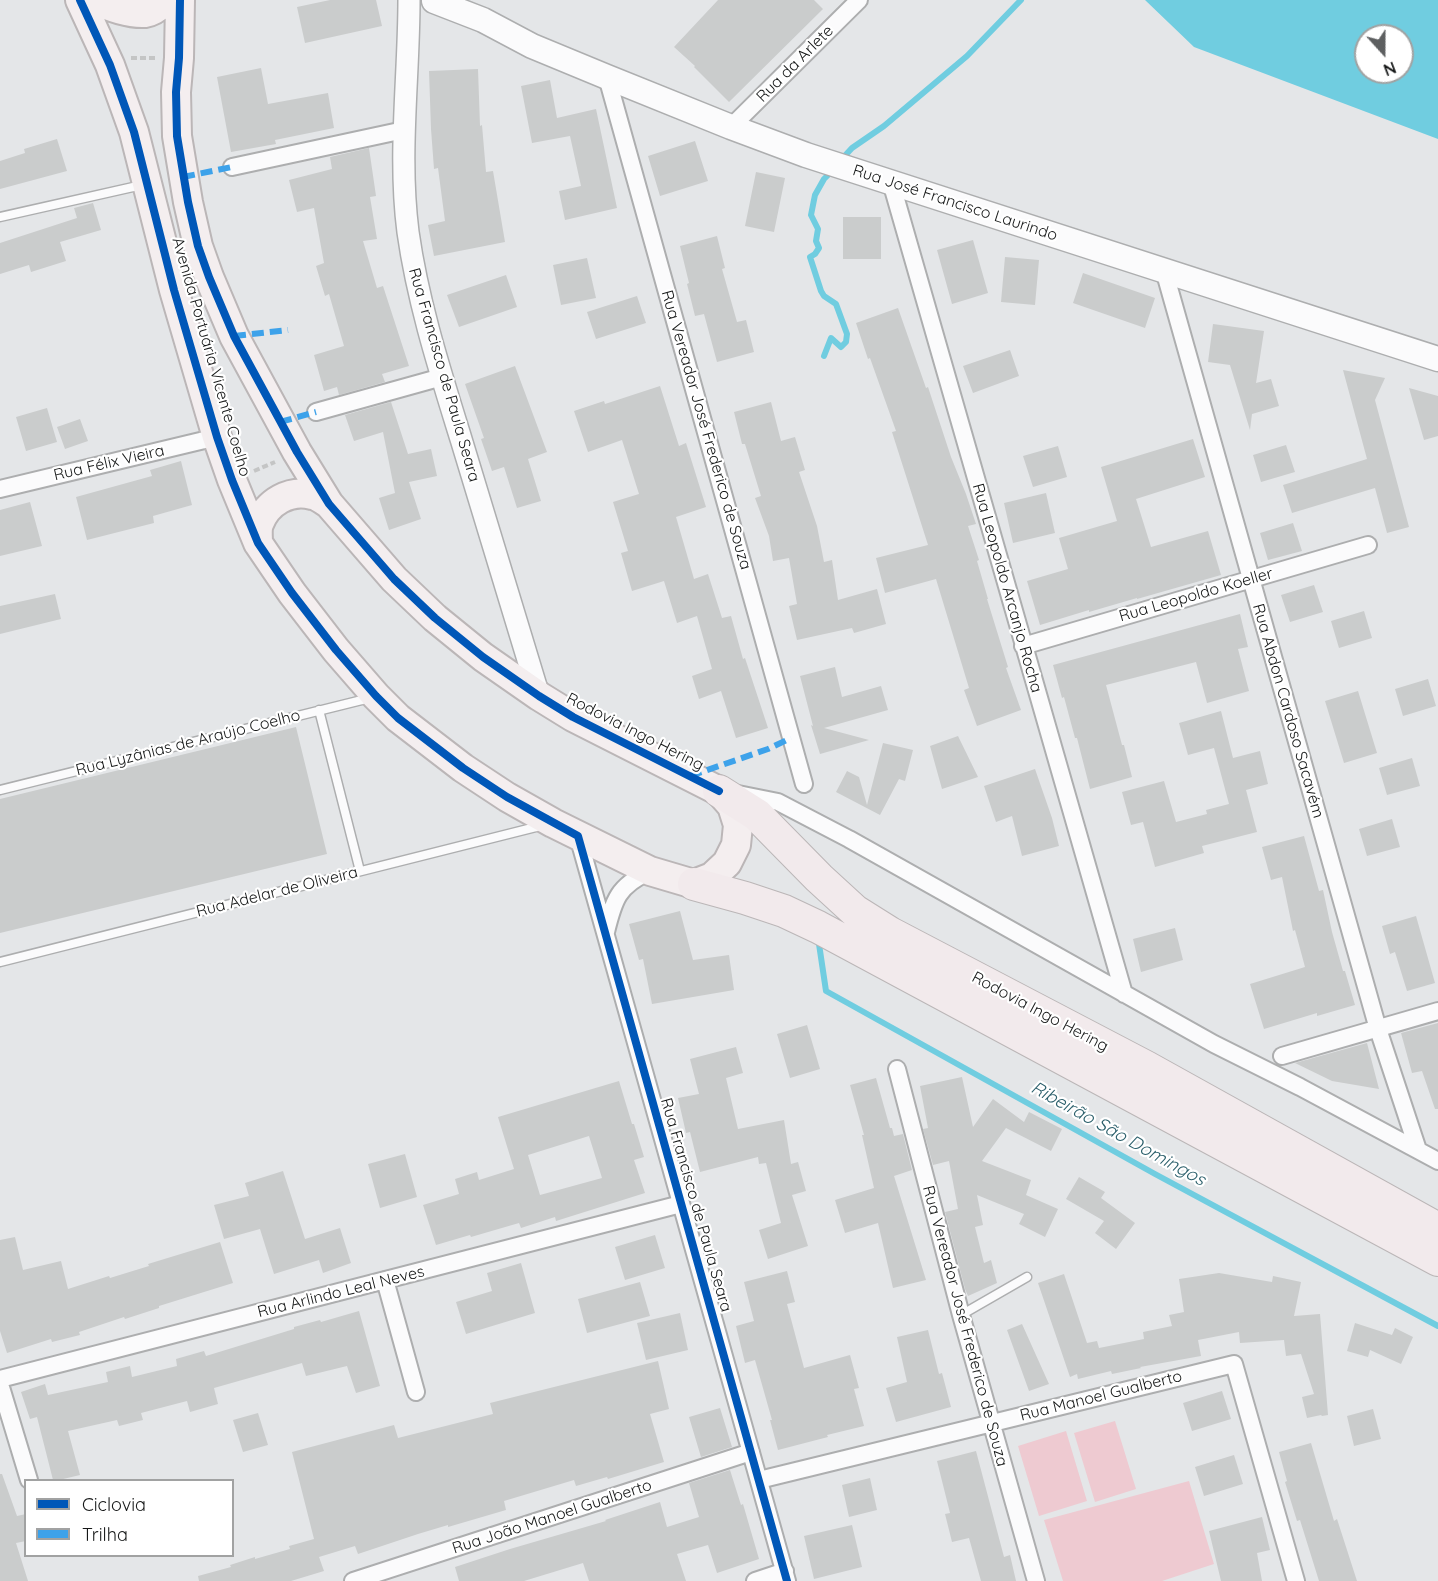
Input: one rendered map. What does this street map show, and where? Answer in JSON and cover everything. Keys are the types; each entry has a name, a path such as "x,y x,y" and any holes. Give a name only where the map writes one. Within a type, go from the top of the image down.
{"highway":[{"name":"Avenida Portuária Vicente Coelho","path":"80,0 107,57 134,132 174,291 217,437 258,543 298,602 336,650 376,696 399,718 463,768 578,836"},
{"path":"96,0 125,11 146,13 161,6 166,0"},
{"name":"Avenida Portuária Vicente Coelho","path":"180,0 176,92 177,136 198,246 234,336 297,453 329,504 394,579 435,618 483,657 539,696"},
{"path":"258,543 259,525 266,509 280,498 296,493 314,495 329,504"},
{"name":"Rodovia Ingo Hering","path":"539,696 618,741 719,790 757,815 855,911 890,933 1148,1068 1438,1229"},
{"path":"694,884 712,877 727,863 736,845 738,825 732,806 719,790"},
{"name":"Rodovia Ingo Hering","path":"578,836 650,871 745,897 784,911 818,927 1438,1260"}],"main road":[{"name":"Rua José Francisco Laurindo","path":"464,0 483,20"},
{"name":"Rua José Francisco Laurindo","path":"425,1 483,20 532,46 806,155 1438,359"}],"street":[{"name":"Rua da Arlete","path":"731,127 859,0"},
{"name":"Rua Francisco de Paula Seara","path":"425,1 409,45 404,130 405,202 410,240 427,323 442,377 539,696"},
{"name":"Rua Vereador José Frederico de Souza","path":"607,77 804,783"},
{"path":"232,167 404,130"},
{"name":"Rua Leopoldo Arcanjo Rocha","path":"891,182 1124,994"},
{"name":"Rua Abdon Cardoso Sacavém","path":"1164,270 1378,1029 1418,1150"},
{"path":"316,412 442,377"},
{"name":"Rua Félix Vieira","path":"0,489 217,437"},
{"name":"Rua Leopoldo Koeller","path":"1023,646 1368,545"},
{"path":"719,790 778,802 849,839 1214,1044 1438,1161"},
{"name":"Rua Francisco de Paula Seara","path":"578,836 786,1576"},
{"path":"606,933 613,906 622,889 636,877 650,871"},
{"path":"1282,1056 1438,1011"},
{"name":"Rua Vereador José Frederico de Souza","path":"897,1069 960,1315 1036,1581"},
{"name":"Rua Arlindo Leal Neves","path":"0,1378 681,1204"},
{"path":"385,1280 416,1392"},
{"name":"Rua Manoel Gualberto","path":"759,1480 1234,1364 1296,1581"},
{"path":"0,1384 29,1479"},
{"name":"Rua João Manoel Gualberto","path":"353,1581 751,1452"},
{"path":"755,1581 786,1576"}],"lane":[{"path":"0,217 148,184"},
{"name":"Rua Lyzânias de Araújo Coelho","path":"0,790 376,696"},
{"path":"319,711 360,871"},
{"name":"Rua Adelar de Oliveira","path":"0,962 553,823"},
{"path":"960,1315 1027,1277"}],"path":[{"path":"107,57 179,58"},
{"path":"232,480 297,453"}],"shaded area":[{"path":"1115,1421 1136,1489 1095,1502 1074,1433"},
{"path":"1066,1431 1087,1501 1039,1516 1018,1446"},
{"path":"1189,1481 1214,1564 1162,1581 1063,1581 1044,1520"}],"water":[{"path":"1145,0 1438,0 1438,139 1194,47"}],"building":[{"path":"330,0 376,0 382,26 305,43 297,7"},
{"path":"718,0 814,0 823,9 729,102 674,47"},
{"path":"261,68 268,104 328,93 334,128 275,140 276,144 231,152 217,77"},
{"path":"478,69 480,126 482,125 486,172 493,171 505,242 434,256 428,225 445,221 438,168 434,169 429,71"},
{"path":"550,80 557,118 596,109 617,208 565,220 559,191 581,186 570,136 532,143 521,86"},
{"path":"57,139 67,171 0,189 0,161 25,153 24,149"},
{"path":"695,141 708,181 660,196 648,156"},
{"path":"369,148 376,196 370,197 377,239 363,241 377,288 383,286 409,366 382,374 385,382 339,395 337,387 324,391 314,355 344,346 329,294 325,296 316,266 324,263 314,208 297,212 289,180 332,169 330,157"},
{"path":"756,172 785,178 774,232 745,226"},
{"path":"93,203 101,230 60,242 66,261 31,272 29,265 0,274 0,243 77,218 74,208"},
{"path":"843,217 881,217 881,259 843,259"},
{"path":"717,236 725,268 722,269 737,322 746,320 754,352 717,362 704,314 695,316 680,246"},
{"path":"973,240 988,293 952,304 937,250"},
{"path":"1005,257 1039,260 1035,305 1001,302"},
{"path":"587,258 596,298 561,305 553,265"},
{"path":"1083,273 1155,298 1145,328 1073,303"},
{"path":"506,275 517,307 459,327 447,295"},
{"path":"637,296 646,323 596,339 587,312"},
{"path":"898,308 976,524 968,526 1008,667 1006,668 1021,710 977,726 964,690 969,688 936,579 885,593 876,558 928,545 892,432 896,431 856,323"},
{"path":"1213,324 1264,331 1256,383 1271,379 1279,406 1252,414 1250,430 1230,365 1208,362"},
{"path":"1010,350 1019,376 973,393 963,366"},
{"path":"515,366 547,452 528,459 541,501 517,508 504,467 492,471 481,439 484,438 465,384"},
{"path":"1343,370 1385,378 1375,400 1409,527 1387,533 1375,488 1292,513 1283,485 1367,459"},
{"path":"660,386 679,446 686,443 706,507 676,517 694,579 708,574 722,618 731,616 743,659 745,658 768,728 736,738 721,691 699,699 692,676 712,669 697,616 677,623 664,581 632,591 621,553 628,551 613,502 639,494 622,440 588,452 574,411 604,401 605,404"},
{"path":"1409,388 1438,396 1438,436 1424,440"},
{"path":"391,402 408,454 431,449 437,476 409,482 421,519 389,530 379,498 395,493 383,432 354,441 345,415"},
{"path":"771,402 781,441 795,437 805,470 799,472 817,526 824,562 832,560 838,600 877,589 886,624 854,633 852,628 797,640 789,606 797,604 789,558 773,561 769,536 755,498 761,496 745,444 742,444 734,412"},
{"path":"47,408 57,442 26,451 16,417"},
{"path":"80,419 88,441 65,449 57,427"},
{"path":"1193,439 1205,477 1136,499 1151,547 1208,531 1221,575 1040,625 1027,581 1068,569 1059,538 1117,521 1101,467"},
{"path":"1286,445 1295,472 1261,482 1253,455"},
{"path":"1058,446 1067,477 1033,487 1023,456"},
{"path":"181,461 192,505 153,516 154,523 87,540 76,497 152,476 150,470"},
{"path":"1046,493 1055,533 1013,543 1004,503"},
{"path":"30,502 42,546 0,556 0,510"},
{"path":"1293,523 1302,551 1268,560 1260,533"},
{"path":"1314,585 1323,612 1290,622 1281,595"},
{"path":"55,594 61,619 0,634 0,606"},
{"path":"1364,611 1372,638 1339,648 1331,621"},
{"path":"1240,614 1248,647 1238,649 1249,691 1207,703 1196,662 1106,685 1132,777 1090,789 1077,738 1075,738 1053,665"},
{"path":"835,667 842,697 881,686 888,710 824,728 869,740 820,754 800,676"},
{"path":"1428,679 1436,706 1403,716 1395,689"},
{"path":"1358,691 1377,753 1344,763 1325,701"},
{"path":"1221,711 1233,758 1260,751 1268,784 1246,790 1257,832 1202,846 1204,853 1155,867 1143,822 1131,825 1122,792 1164,781 1176,822 1207,814 1206,810 1229,804 1214,748 1188,755 1179,723"},
{"path":"296,727 327,854 0,933 0,799"},
{"path":"958,736 978,777 942,789 930,746"},
{"path":"883,743 913,750 905,781 899,779 880,815 836,792 847,771 859,777 867,805"},
{"path":"1412,758 1420,786 1387,795 1379,768"},
{"path":"1035,769 1059,846 1022,856 1012,816 996,822 984,786"},
{"path":"1392,819 1400,847 1367,856 1359,829"},
{"path":"1304,836 1319,891 1323,890 1332,932 1355,1005 1317,1016 1317,1013 1264,1029 1250,984 1305,967 1295,930 1293,931 1282,877 1271,880 1262,847"},
{"path":"680,911 693,960 729,955 734,990 652,1004 643,959 639,960 629,924"},
{"path":"1416,916 1435,983 1407,991 1395,952 1390,954 1382,926"},
{"path":"1175,928 1183,960 1141,972 1133,939"},
{"path":"1438,1023 1438,1109 1435,1109 1422,1071 1412,1073 1401,1033"},
{"path":"807,1025 820,1069 790,1078 777,1034"},
{"path":"1367,1043 1379,1089 1332,1081 1295,1063"},
{"path":"736,1047 743,1073 726,1078 738,1129 784,1120 791,1164 798,1162 806,1191 792,1195 808,1246 768,1259 759,1230 781,1223 766,1163 759,1164 758,1157 700,1172 690,1132 686,1133 678,1098 699,1094 690,1059"},
{"path":"962,1077 973,1127 993,1099 1024,1122 1029,1112 1062,1129 1051,1151 1006,1128 982,1161 1031,1180 1026,1195 1058,1209 1045,1237 1019,1224 1024,1214 977,1195 983,1225 975,1227 984,1263 991,1260 997,1283 968,1296 945,1212 958,1209 949,1161 933,1165 923,1129 928,1128 920,1086"},
{"path":"876,1078 890,1128 894,1136 903,1134 912,1170 894,1176 926,1280 893,1288 878,1223 845,1233 835,1200 874,1188 862,1135 864,1135 850,1085"},
{"path":"619,1081 644,1157 634,1160 645,1193 556,1221 555,1217 521,1228 519,1223 436,1245 423,1205 459,1194 455,1179 477,1172 479,1180 514,1169 498,1117","holes":["589,1136 602,1178 540,1195 528,1155"]},
{"path":"405,1154 417,1197 380,1208 368,1164"},
{"path":"283,1171 305,1239 340,1228 351,1263 323,1273 319,1260 274,1274 260,1229 224,1239 214,1205 249,1196 245,1183"},
{"path":"1079,1177 1105,1192 1101,1198 1135,1223 1116,1249 1095,1233 1104,1221 1066,1199"},
{"path":"655,1235 665,1268 625,1280 615,1247"},
{"path":"15,1237 23,1270 61,1261 68,1289 149,1266 148,1264 220,1242 233,1283 79,1332 80,1335 52,1342 51,1339 7,1353 0,1331 0,1240"},
{"path":"521,1263 535,1313 466,1334 456,1302 492,1291 487,1273"},
{"path":"787,1271 795,1302 787,1304 804,1368 850,1355 859,1388 854,1389 864,1426 778,1450 755,1360 745,1363 736,1326 754,1321 744,1282"},
{"path":"1219,1273 1272,1282 1273,1276 1301,1282 1294,1316 1320,1314 1328,1415 1307,1418 1302,1397 1314,1394 1301,1354 1286,1356 1284,1340 1240,1343 1239,1332 1198,1340 1201,1356 1112,1374 1111,1371 1078,1379 1077,1374 1070,1377 1038,1283 1064,1274 1087,1343 1097,1341 1099,1348 1144,1339 1143,1332 1172,1326 1169,1315 1184,1312 1179,1279"},
{"path":"640,1282 650,1316 587,1333 578,1299"},
{"path":"359,1311 380,1386 356,1393 347,1366 306,1376 302,1363 214,1388 218,1404 190,1412 187,1401 141,1413 143,1420 119,1426 117,1420 68,1431 80,1475 53,1479 37,1417 30,1419 21,1392 45,1384 48,1395 108,1382 106,1372 130,1366 132,1377 177,1366 176,1359 204,1351 206,1356 294,1329 294,1327 320,1320 321,1322"},
{"path":"680,1313 688,1350 646,1360 637,1323"},
{"path":"1355,1323 1392,1335 1395,1328 1413,1337 1401,1364 1370,1350 1368,1357 1347,1351"},
{"path":"1022,1324 1049,1384 1029,1391 1007,1330"},
{"path":"928,1330 939,1374 942,1373 951,1407 896,1422 886,1388 907,1382 897,1337"},
{"path":"658,1361 669,1409 650,1414 664,1462 576,1486 574,1480 504,1501 506,1510 448,1527 448,1525 358,1554 355,1546 319,1557 324,1571 291,1581 199,1581 198,1576 231,1567 230,1565 255,1557 255,1559 290,1549 289,1546 314,1539 292,1452 394,1425 398,1438 493,1414 490,1403"},
{"path":"1222,1391 1231,1419 1192,1431 1183,1403"},
{"path":"720,1408 732,1447 701,1457 689,1417"},
{"path":"1373,1409 1381,1439 1354,1446 1347,1416"},
{"path":"258,1413 268,1445 243,1452 233,1420"},
{"path":"1311,1443 1334,1521 1337,1519 1357,1581 1319,1581 1300,1520 1297,1521 1279,1452"},
{"path":"976,1451 1004,1557 1010,1555 1016,1581 981,1581 969,1538 952,1542 945,1514 950,1513 937,1461"},
{"path":"1234,1455 1243,1484 1204,1496 1195,1467"},
{"path":"730,1470 741,1505 743,1504 759,1559 717,1573 708,1545 677,1554 686,1581 589,1581 583,1563 524,1581 459,1581 455,1567 660,1502 667,1527 699,1517 689,1483"},
{"path":"0,1474 2,1474 17,1516 24,1514 24,1541 16,1543 28,1581 0,1581"},
{"path":"870,1478 877,1510 849,1517 842,1485"},
{"path":"1262,1517 1270,1550 1257,1553 1262,1581 1221,1581 1209,1531"},
{"path":"852,1525 862,1567 814,1579 804,1536"}],"waterway":[{"name":"Ribeirão São Domingos","path":"840,161 852,148 884,126 967,56 1021,0"},
{"name":"Ribeirão São Domingos","path":"824,356 831,338 841,347 846,342 847,334 836,304 824,296 821,291 810,257 819,248 816,241 818,229 811,215 815,195 824,179 834,169"},
{"name":"Ribeirão São Domingos","path":"819,944 826,991 1155,1174 1438,1326"}],"marked path":[{"path":"183,177 232,167"},
{"path":"234,336 288,330"},
{"path":"280,422 316,412"},
{"path":"690,776 768,749 791,738"}],"cycle path":[{"path":"80,0 110,65 134,132 174,290 217,437 258,543 292,593 336,650 398,718 463,768 507,797 578,836 787,1581"},
{"path":"180,0 176,92 177,136 198,246 234,336 297,452 329,504 394,579 435,618 483,657 573,717 719,791"}]}
